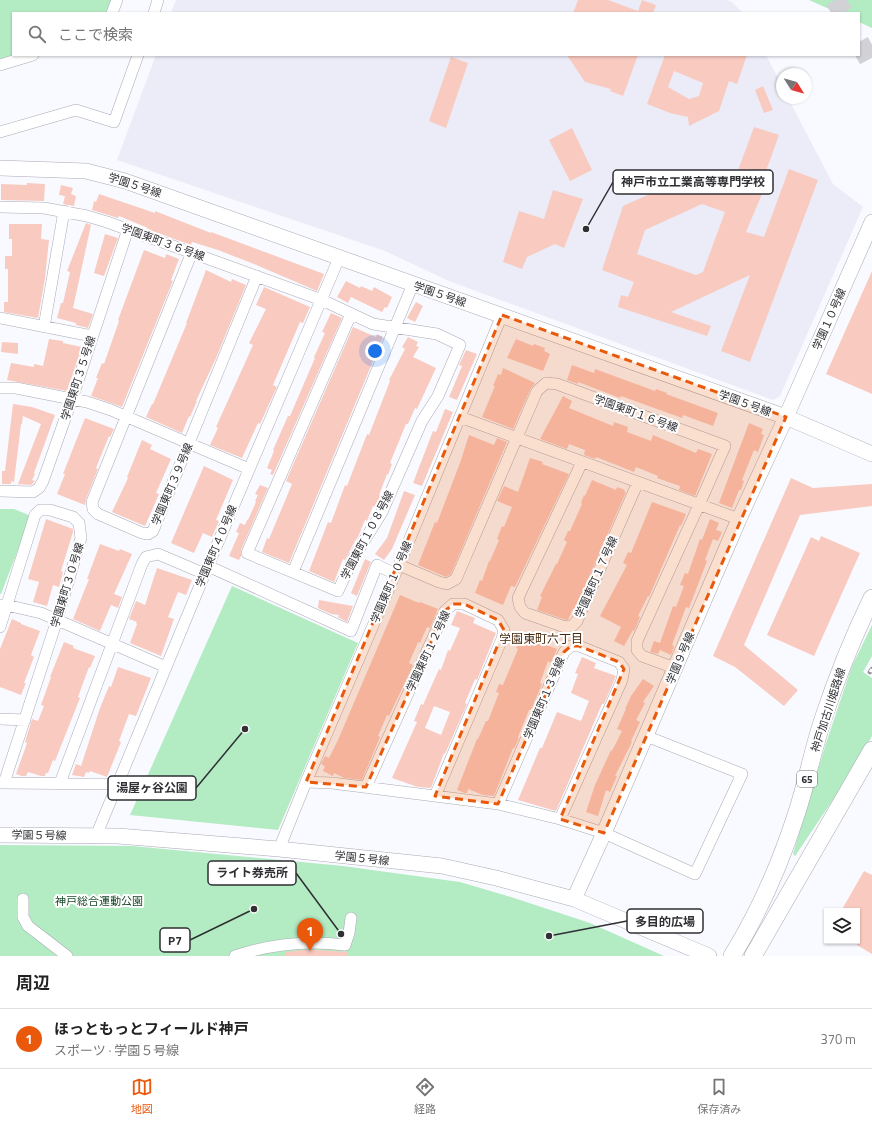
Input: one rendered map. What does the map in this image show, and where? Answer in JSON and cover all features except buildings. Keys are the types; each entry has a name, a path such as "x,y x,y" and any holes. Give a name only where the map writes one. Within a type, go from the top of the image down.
{"main road":[{"name":"神戸加古川姫路線","path":"732,956 760,905 784,851 802,798 824,718 846,656 872,598"},
{"path":"754,956 872,750"}],"street":[{"path":"112,12 117,0"},
{"path":"154,12 158,0"},
{"path":"0,65 30,56"},
{"path":"0,132 76,110 114,122 138,56"},
{"name":"学園５号線","path":"0,168 86,171 125,180 786,417 872,454"},
{"name":"学園東町３６号線","path":"0,207 36,207 87,216 128,229 322,300"},
{"path":"44,327 64,211"},
{"name":"学園１０号線","path":"786,417 872,222"},
{"name":"学園東町３５号線","path":"0,491 33,492 39,488 72,399 128,229"},
{"name":"学園東町３９号線","path":"192,252 92,502 93,509 98,514 142,533 148,534 152,531 257,276"},
{"name":"学園東町４０号線","path":"96,836 248,470 339,258"},
{"path":"293,572 413,284"},
{"name":"学園東町１０８号線","path":"322,300 373,324 437,334 460,345 438,396 422,421 382,512 354,557 338,591 247,553 351,314"},
{"name":"学園東町１０号線","path":"279,849 306,782 397,570 502,315"},
{"path":"0,318 92,336"},
{"name":"学園東町１６号線","path":"516,438 537,391 546,383 557,384 725,446 699,505"},
{"path":"0,388 16,388 93,404 248,470"},
{"path":"460,417 739,519"},
{"name":"学園９号線","path":"574,899 604,833 739,519 786,417"},
{"path":"60,783 142,564 146,557 158,554 206,570 351,631 377,565 447,584 456,579 516,438"},
{"name":"学園東町１７号線","path":"582,462 518,598 520,607 525,613 565,627 572,626 577,621 638,482"},
{"path":"675,668 642,656 637,650 637,641 699,505"},
{"name":"学園東町３０号線","path":"0,627 3,605 35,515 40,510 50,510 73,517 79,523 82,538 57,620 2,783"},
{"name":"学園東町１２号線","path":"366,787 445,611 453,604 464,604 498,620 504,630 502,639 435,796"},
{"path":"3,605 40,613 166,667"},
{"name":"学園東町１３号線","path":"498,804 564,652 571,646 579,646 619,662 624,669 622,680 560,819"},
{"path":"0,719 24,720"},
{"path":"306,782 332,783 498,804 560,819 604,833 695,874 742,774 646,736"},
{"path":"2,783 118,784"},
{"name":"学園５号線","path":"0,835 118,836 279,849 442,866 496,878 574,899 709,956"},
{"path":"22,899 23,917 28,926 67,956"},
{"path":"235,956 258,949 286,944 324,942 344,948 349,933 351,918"}],"highlighted area":[{"path":"502,315 786,417 604,833 560,819 624,669 619,662 579,646 571,646 564,652 498,804 435,796 504,630 498,620 464,604 453,604 445,611 366,787 306,782"}],"shaded area":[{"path":"176,0 727,0 732,2 742,12 171,12"},
{"path":"156,56 767,56 776,74 776,104 791,104 833,184 863,207 780,396 773,400 449,281 385,251 117,160"}],"green space":[{"path":"0,0 113,0 108,12 12,12 12,56 0,60"},
{"path":"809,0 872,0 872,28 860,22 860,12 836,12"},
{"path":"0,509 14,509 31,516 1,594 0,594"},
{"path":"232,586 358,643 278,830 130,815"},
{"path":"872,625 872,656 863,672 872,678 872,736 849,776 795,856 793,854 826,743 852,666"},
{"name":"神戸総合運動公園","path":"0,845 132,846 343,866 460,882 590,923 664,956 0,956"}],"tunnel":[{"path":"835,0 842,12"},
{"path":"860,44 872,65"}],"place":[{"name":"神戸市立工業高等専門学校","path":"586,229"},
{"name":"湯屋ヶ谷公園","path":"245,729"},
{"name":"P7","path":"254,909"},
{"name":"ライト券売所","path":"341,934"},
{"name":"多目的広場","path":"549,936"},
{"name":"ほっともっとフィールド神戸","path":"310,951"}],"district":[{"name":"学園東町六丁目","path":"541,638"}]}
